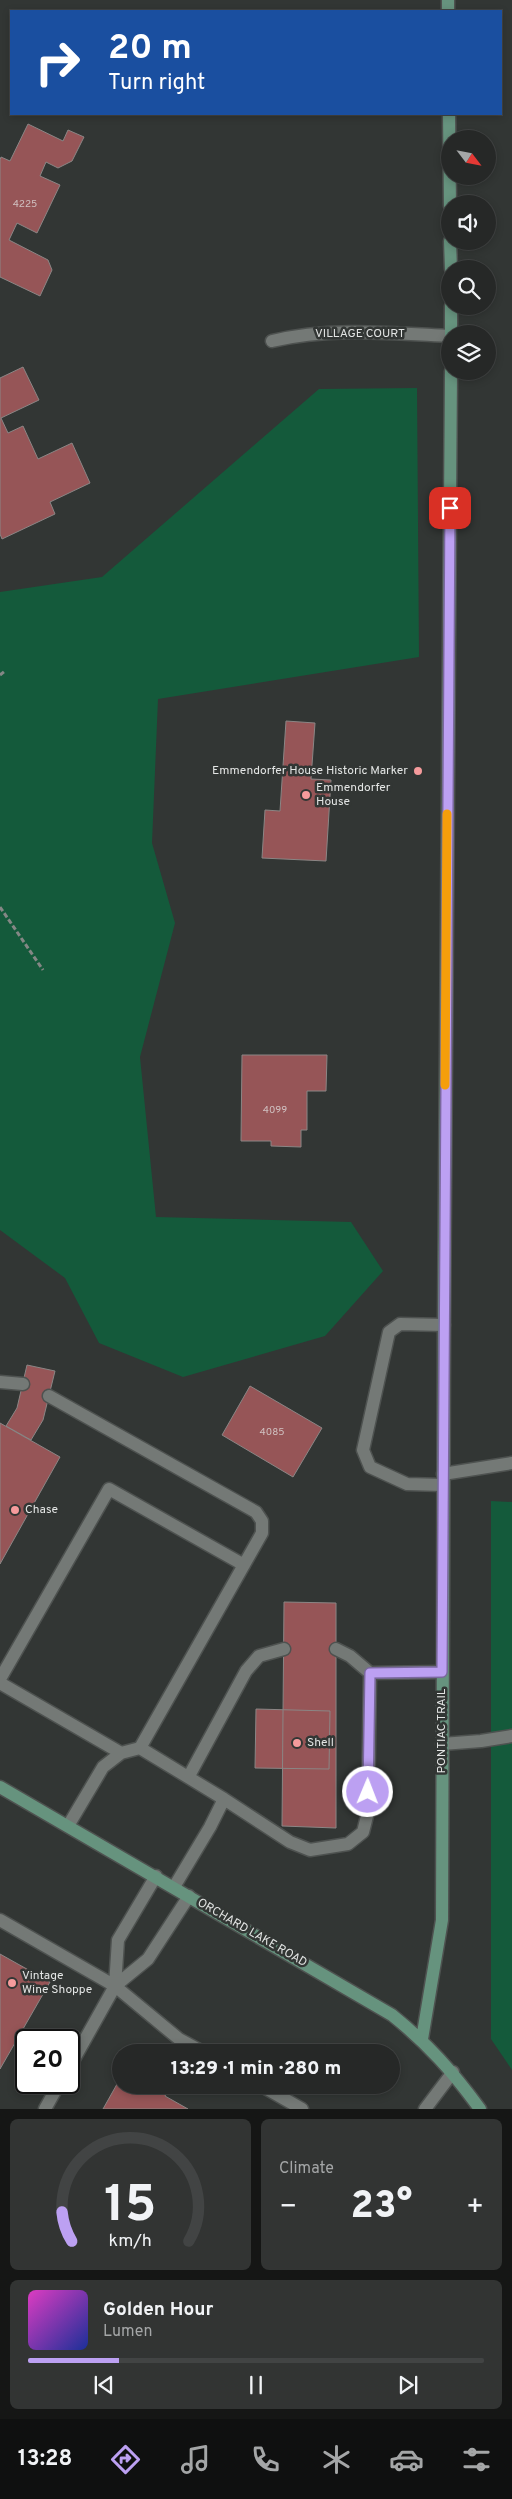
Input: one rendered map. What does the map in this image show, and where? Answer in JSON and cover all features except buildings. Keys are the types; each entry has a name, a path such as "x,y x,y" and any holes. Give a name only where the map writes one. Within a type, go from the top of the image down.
{"main road":[{"path":"449,115 450,195"},
{"name":"PONTIAC TRAIL","path":"422,2039 442,1920 443,1480 451,380"},
{"name":"ORCHARD LAKE ROAD","path":"0,1787 392,2015 422,2039 453,2072 480,2109"}],"street":[{"name":"VILLAGE COURT","path":"272,341 301,334 381,332 441,335"},
{"path":"444,1325 400,1324 389,1332 363,1450 370,1466 407,1484 443,1480 512,1463"},
{"path":"0,1382 23,1384"},
{"path":"49,1396 256,1512 262,1521 262,1533 140,1748"},
{"path":"0,1680 109,1488 244,1565"},
{"path":"189,1776 246,1671 259,1656 284,1649"},
{"path":"336,1649 350,1656 370,1673 442,1672"},
{"path":"68,1826 103,1767 121,1753 140,1748 189,1776 290,1842 310,1850 348,1844 363,1832 368,1812 370,1673"},
{"path":"0,1683 121,1753"},
{"path":"442,1744 512,1736"},
{"path":"174,1887 210,1827 224,1799"},
{"path":"115,1986 118,1940 156,1876"},
{"path":"80,2048 115,1986 148,1959 189,1896"},
{"path":"0,1920 115,1986 179,2039 188,2044"},
{"path":"425,2109 453,2072"},
{"path":"45,2109 53,2094"},
{"path":"276,2094 302,2109"}],"path":[{"path":"0,675 5,671"},
{"path":"0,907 43,970"}],"green space":[{"path":"417,388 419,657 158,699 152,843 175,923 140,1057 156,1217 351,1222 383,1271 325,1336 183,1377 99,1343 65,1278 0,1230 0,592 102,577 319,389"},
{"path":"491,1501 512,1502 512,2070 491,2039"}],"slow traffic":[{"path":"445,1085 447,814"}],"place":[{"name":"Emmendorfer House Historic Marker","path":"418,771"},
{"name":"Emmendorfer House","path":"306,795"},
{"name":"Chase","path":"15,1510"},
{"name":"Shell","path":"297,1743"},
{"name":"Vintage Wine Shoppe","path":"12,1983"}],"route":[{"path":"368,1792 370,1673 442,1672 450,508"}]}
